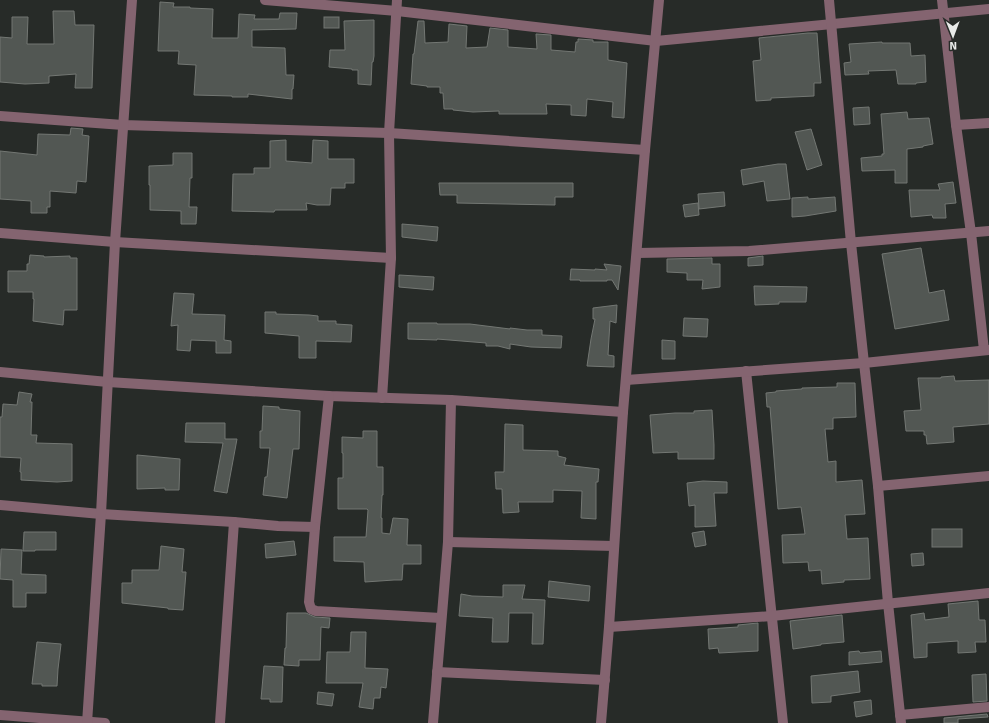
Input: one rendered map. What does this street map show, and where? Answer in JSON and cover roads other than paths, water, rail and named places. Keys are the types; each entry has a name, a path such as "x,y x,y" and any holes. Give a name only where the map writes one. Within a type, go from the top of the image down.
{"street":[{"path":"87,722 101,514 115,242 132,0"},
{"path":"266,0 397,11 656,41 989,9"},
{"path":"382,398 391,258 389,133 397,0"},
{"path":"601,723 609,628 623,412 659,0"},
{"path":"829,0 851,243 878,486 900,719 989,707"},
{"path":"626,380 864,363 987,350 956,126 942,0"},
{"path":"0,116 123,125 389,133 645,150"},
{"path":"956,126 989,123"},
{"path":"637,253 749,251 989,231"},
{"path":"0,234 391,258"},
{"path":"746,371 783,723"},
{"path":"0,372 108,382 329,396 451,400 623,412"},
{"path":"329,396 315,527 309,602 311,609 316,611 441,618"},
{"path":"433,723 448,542 451,400"},
{"path":"878,486 989,476"},
{"path":"0,505 101,514 278,526 315,527"},
{"path":"220,723 234,522"},
{"path":"448,542 614,546"},
{"path":"609,628 772,616 989,593"},
{"path":"437,672 605,680"},
{"path":"0,715 105,723"}]}
